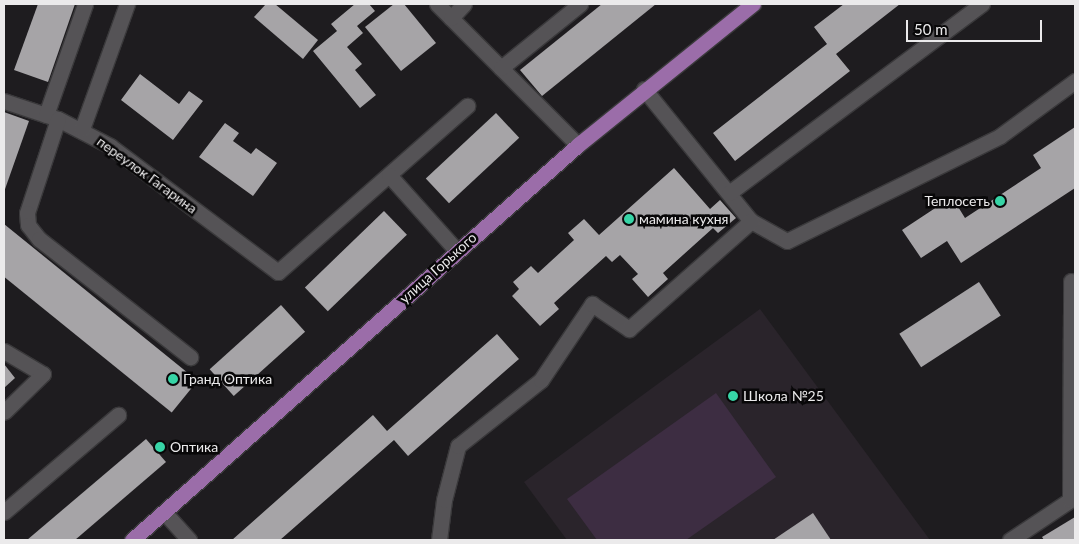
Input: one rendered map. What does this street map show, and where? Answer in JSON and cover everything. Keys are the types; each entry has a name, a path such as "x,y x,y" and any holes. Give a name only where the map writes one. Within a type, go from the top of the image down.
{"main road":[{"name":"улица Горького","path":"132,540 578,145 644,89 753,4"}],"lane":[{"path":"85,4 52,117 27,213 28,225 39,239 190,357"},
{"path":"82,129 127,4"},
{"path":"437,4 578,145"},
{"path":"451,18 464,4"},
{"path":"501,68 580,4"},
{"path":"728,193 982,4"},
{"path":"644,89 751,221 787,241 1000,136 1075,81"},
{"name":"переулок Гагарина","path":"4,101 82,129 110,146 278,272 389,175"},
{"path":"457,251 389,175 468,106"},
{"path":"439,540 444,500 458,446 541,380 592,304 629,329 751,221"},
{"path":"1010,540 1070,500 1071,281"},
{"path":"4,352 43,374 4,412"},
{"path":"4,512 118,415"},
{"path":"164,512 188,540"}],"shaded area":[{"name":"Школа №25","path":"760,309 930,540 567,540 524,482"},
{"path":"716,393 776,477 686,540 597,540 567,499"}],"building":[{"path":"38,4 75,4 48,82 14,70"},
{"path":"266,4 275,4 318,40 303,59 254,17"},
{"path":"355,4 369,4 375,11 357,26 363,33 347,47 362,64 355,70 376,95 360,108 313,51 337,31 331,24"},
{"path":"394,4 404,4 436,43 401,71 365,27"},
{"path":"602,4 656,4 542,96 520,70"},
{"path":"844,4 900,4 836,54 850,71 735,161 713,133 827,44 814,27"},
{"path":"140,74 179,104 189,91 203,101 173,140 121,100"},
{"path":"4,112 29,121 4,192"},
{"path":"496,113 519,138 449,203 426,178"},
{"path":"225,123 239,133 233,141 251,154 256,148 277,163 253,196 199,157"},
{"path":"1075,127 1075,188 961,263 947,241 921,258 902,230 952,197 965,218 1041,168 1033,155"},
{"path":"674,168 710,209 720,200 736,218 718,233 713,228 663,273 668,279 648,297 632,279 638,274 620,255 612,262 606,256 554,303 559,309 540,326 512,296 519,289 513,282 531,266 538,273 574,240 568,233 584,219 599,235"},
{"path":"384,211 407,235 328,311 305,287"},
{"path":"4,224 198,381 172,413 4,277"},
{"path":"979,282 1001,316 921,367 899,334"},
{"path":"281,305 305,332 234,396 210,369"},
{"path":"497,334 519,359 408,456 394,440 280,540 232,540 373,415 387,431"},
{"path":"4,364 15,378 4,388"},
{"path":"146,439 166,462 75,540 27,540"},
{"path":"813,513 831,540 773,540"},
{"path":"1075,517 1075,540 1044,540 1042,537"}],"place":[{"name":"Теплосеть","path":"1000,201"},
{"name":"мамина кухня","path":"629,219"},
{"name":"Гранд Оптика","path":"173,379"},
{"name":"Школа №25","path":"733,396"},
{"name":"Оптика","path":"160,447"}]}
